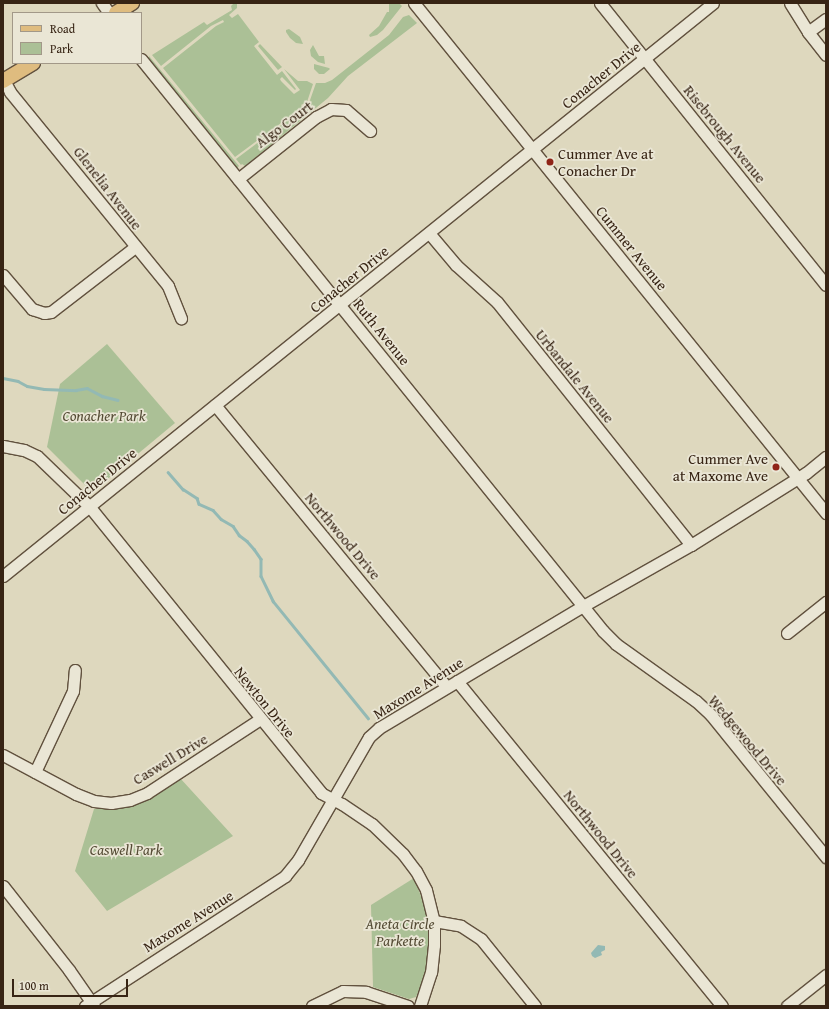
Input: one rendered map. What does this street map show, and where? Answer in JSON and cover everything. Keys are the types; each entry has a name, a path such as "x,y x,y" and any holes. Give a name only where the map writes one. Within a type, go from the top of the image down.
{"main road":[{"path":"118,12 132,3"},
{"path":"4,80 31,64"}],"street":[{"path":"102,3 108,12"},
{"name":"Cummer Avenue","path":"414,3 826,513"},
{"name":"Risebrough Avenue","path":"600,3 646,58 826,285"},
{"name":"Conacher Drive","path":"3,576 713,3"},
{"path":"790,3 808,32 826,55"},
{"path":"808,32 826,19"},
{"name":"Ruth Avenue","path":"142,60 583,606"},
{"name":"Glenelia Avenue","path":"4,80 10,92 168,286 180,318"},
{"name":"Algo Court","path":"238,179 316,117 331,109 346,110 370,131"},
{"name":"Urbandale Avenue","path":"429,233 456,265 497,302 691,544"},
{"path":"3,274 32,309 44,313 52,312 135,247"},
{"name":"Northwood Drive","path":"215,405 447,687"},
{"name":"Newton Drive","path":"3,446 24,450 37,456 89,506 320,793 333,799 372,824 403,854 421,880 434,921 432,966 420,1006"},
{"name":"Maxome Avenue","path":"90,1004 285,876 298,860 369,737 379,728 583,606 691,544 798,478 826,457"},
{"path":"788,633 826,602"},
{"name":"Wedgewood Drive","path":"583,606 616,644 696,701 711,715 826,857"},
{"path":"35,772 73,691 75,670"},
{"name":"Northwood Drive","path":"457,681 722,1006"},
{"name":"Caswell Drive","path":"3,755 76,794 94,801 111,804 130,800 147,793 260,719"},
{"path":"3,886 69,970 90,1004"},
{"path":"434,921 461,926 481,939 535,1006"},
{"path":"788,1006 826,975"},
{"path":"312,1006 343,991 366,992 408,1006"}],"green space":[{"path":"234,3 237,3 237,8 229,15 232,18 238,14 259,42 254,46 277,75 282,71 296,89 295,90 282,77 280,79 281,81 294,94 300,90 284,69 298,81 307,81 313,84 307,102 301,105 303,108 309,103 316,83 325,83 332,80 389,35 403,17 409,15 417,23 348,76 328,98 245,166 242,164 241,165 236,159 297,113 296,112 235,157 163,68 216,26 224,22 223,20 211,26 161,66 152,55 204,22 207,25 232,10 231,6"},
{"path":"389,3 399,3 402,6 383,30 377,35 370,37 369,35 379,26 387,12 389,12"},
{"path":"289,29 300,37 303,44 296,43 290,38 286,32 286,30"},
{"path":"260,44 282,67 278,70 258,46"},
{"path":"313,45 319,56 324,56 325,64 318,62 311,56 310,50"},
{"path":"149,56 239,166 237,168 162,76 149,59"},
{"path":"314,64 330,69 324,74 319,74 314,69"},
{"name":"Conacher Park","path":"107,344 175,423 92,492 47,447 60,384"},
{"name":"Caswell Park","path":"180,778 233,836 107,911 75,871 94,809 116,809 143,801"},
{"name":"Aneta Circle Parkette","path":"414,878 426,909 430,940 426,969 422,983 416,997 409,999 373,987 371,905"}],"water":[{"path":"598,945 605,946 605,950 601,952 602,955 595,958 591,953"}],"waterway":[{"path":"3,378 18,381 27,386 44,389 76,390 87,388 102,396 118,400"},
{"path":"168,472 183,489 197,498 199,504 213,510 221,519 233,526 239,535 254,549 261,559 261,576 273,601 368,718"}],"place":[{"name":"Cummer Ave at Conacher Dr","path":"550,162"},
{"name":"Cummer Ave at Maxome Ave","path":"776,467"}]}
